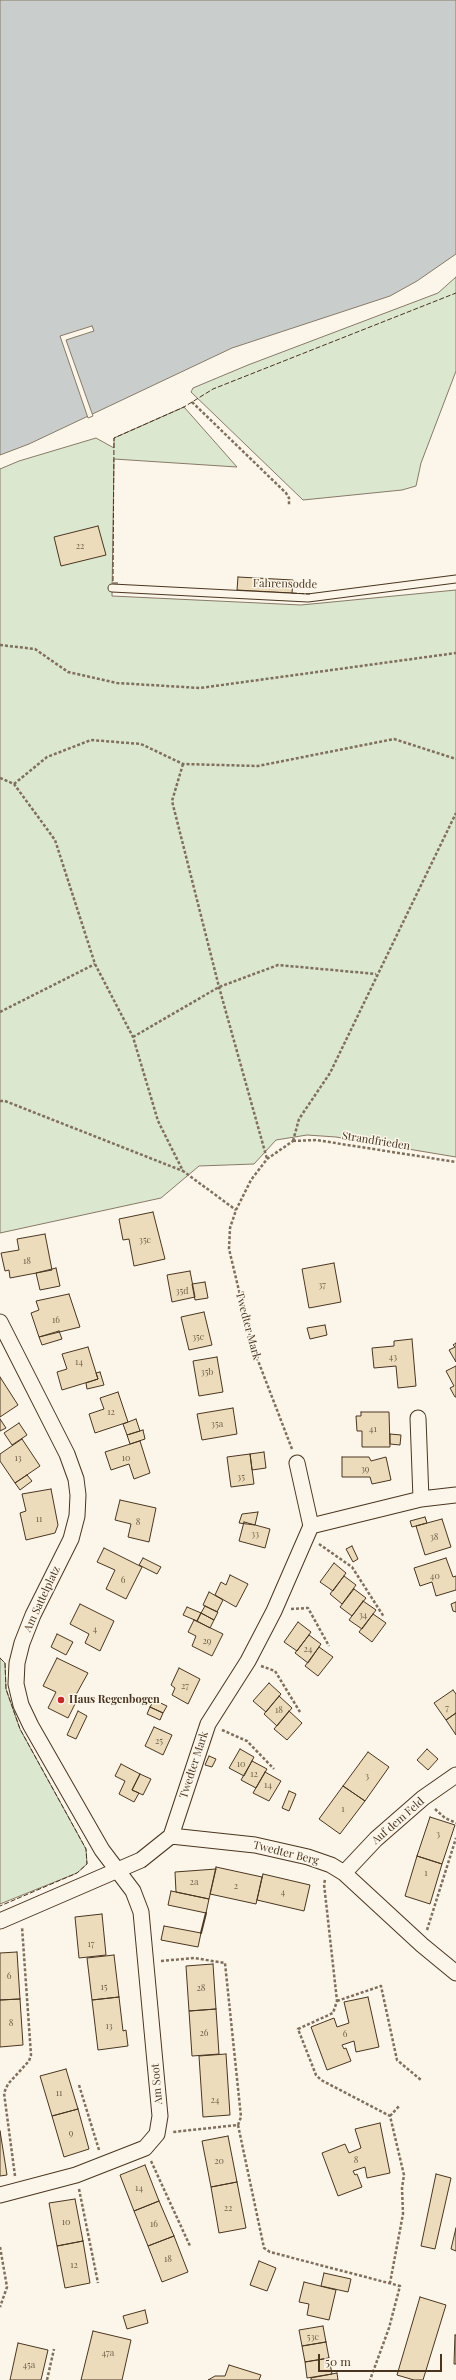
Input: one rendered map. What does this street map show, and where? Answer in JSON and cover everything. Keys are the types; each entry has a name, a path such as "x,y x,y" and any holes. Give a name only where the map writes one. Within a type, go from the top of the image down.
{"street":[{"name":"Am Sattelplatz","path":"0,1322 67,1454 76,1479 78,1495 77,1516 72,1539 33,1615 22,1643 17,1663 16,1684 21,1705 31,1726 102,1850 117,1871"},
{"path":"418,1418 421,1499"},
{"path":"297,1463 309,1532 421,1499 456,1495"},
{"name":"Twedter Mark","path":"171,1836 208,1724 248,1661 274,1611 309,1532"},
{"name":"Auf dem Feld","path":"344,1872 376,1839 423,1798 456,1775"},
{"path":"0,1921 141,1860 171,1836"},
{"name":"Twedter Berg","path":"171,1836 255,1845 308,1857 331,1865 344,1872 422,1946 456,1973"},
{"name":"Am Soot","path":"117,1871 132,1891 141,1912 160,2116 157,2134"},
{"path":"0,2195 17,2192 76,2175 104,2165 145,2148 157,2134"}],"lane":[{"name":"Fahrensodde","path":"112,588 308,598 456,579"}],"path":[{"path":"192,402 286,493 289,498 289,506"},
{"path":"0,645 36,649 68,672 117,683 200,688 456,653"},
{"path":"14,784 47,757 91,740 140,744 183,764 258,766 394,739 456,759"},
{"path":"183,764 172,801 219,987 267,1159"},
{"path":"0,778 14,784 55,840 95,964 133,1037 158,1121 183,1172"},
{"path":"293,1141 299,1118 330,1073 456,813"},
{"path":"0,1012 95,964"},
{"path":"133,1037 219,987 278,965 377,974"},
{"path":"0,1101 5,1101 183,1172 236,1210"},
{"name":"Strandfrieden","path":"293,1141 316,1140 456,1162"},
{"name":"Twedter Mark","path":"293,1141 267,1159 251,1180 236,1210 230,1228 229,1248 252,1345 268,1392 297,1463"},
{"path":"309,1532 319,1544 352,1568 384,1617"},
{"path":"296,1609 308,1608 329,1646"},
{"path":"248,1661 275,1671 300,1712"},
{"path":"218,1728 247,1741 274,1769"},
{"path":"433,1807 445,1818 456,1822"},
{"path":"422,1946 456,1838"},
{"path":"331,1865 324,1884 337,2001 333,2013 298,2028 316,2075 321,2080 390,2116 404,2175 402,2188 403,2214 390,2283"},
{"path":"17,2192 4,2093 8,2084 29,2061 31,2055 21,1912"},
{"path":"146,1962 194,1958 224,1963 241,2117 238,2125 264,2248 270,2252 400,2286 389,2328 370,2380"},
{"path":"337,2001 381,1986 397,2060 422,2080"},
{"path":"79,2084 104,2165"},
{"path":"390,2116 400,2105"},
{"path":"157,2134 238,2125"},
{"path":"145,2148 190,2246"},
{"path":"76,2175 98,2283"},
{"path":"0,2247 7,2287 0,2307"},
{"path":"47,2380 54,2349"}],"green space":[{"path":"456,277 456,371 421,463 416,486 402,490 303,500 191,392 193,388 248,365 438,293"},
{"path":"184,407 237,467 114,459 112,596 301,605 456,590 456,1157 336,1137 307,1135 276,1140 254,1164 199,1166 161,1198 0,1233 0,469 19,461 96,438 114,448 114,438"},
{"path":"0,1658 5,1663 6,1689 20,1729 86,1849 87,1864 77,1873 0,1904"}],"shaded area":[{"path":"0,0 456,0 456,254 417,281 390,296 232,348 29,444 0,455"}],"pier":[{"path":"92,326 94,331 66,340 93,416 88,418 60,336"}],"building":[{"path":"98,526 106,555 61,566 54,537"},
{"path":"238,577 293,580 292,593 237,590"},
{"path":"153,1212 165,1259 134,1266 129,1239 123,1240 119,1219"},
{"path":"45,1234 52,1270 10,1278 9,1270 5,1271 1,1253 19,1250 17,1239"},
{"path":"334,1263 341,1302 309,1308 302,1269"},
{"path":"56,1268 60,1286 40,1290 36,1273"},
{"path":"190,1271 195,1297 172,1302 167,1275"},
{"path":"205,1282 208,1298 195,1300 192,1284"},
{"path":"69,1294 80,1327 39,1337 31,1313 39,1310 36,1301"},
{"path":"204,1312 212,1345 189,1350 181,1317"},
{"path":"325,1325 327,1335 310,1339 307,1328"},
{"path":"59,1331 62,1339 42,1345 39,1337"},
{"path":"412,1339 416,1386 398,1388 396,1366 374,1368 372,1348 394,1346 394,1341"},
{"path":"456,1343 456,1362 449,1350 455,1347 453,1345"},
{"path":"88,1347 98,1379 62,1390 57,1372 67,1369 62,1354"},
{"path":"217,1357 223,1392 199,1396 193,1361"},
{"path":"456,1366 455,1397 450,1388 454,1386 446,1371"},
{"path":"100,1372 104,1385 87,1389 86,1383 98,1379 96,1373"},
{"path":"0,1377 18,1405 0,1417"},
{"path":"118,1392 128,1422 95,1433 89,1414 104,1409 100,1398"},
{"path":"233,1408 237,1434 202,1440 197,1414"},
{"path":"361,1412 389,1412 390,1447 362,1447 362,1431 357,1431 356,1416 361,1416"},
{"path":"0,1419 6,1428 0,1431"},
{"path":"136,1419 140,1431 127,1435 123,1424"},
{"path":"19,1423 27,1435 12,1445 4,1433"},
{"path":"143,1430 145,1439 130,1444 127,1435"},
{"path":"390,1434 401,1435 400,1445 390,1444"},
{"path":"22,1439 40,1466 15,1483 0,1461 0,1454"},
{"path":"140,1441 150,1473 134,1479 129,1464 111,1470 105,1452"},
{"path":"264,1452 266,1468 252,1470 250,1454"},
{"path":"250,1454 254,1484 231,1487 227,1457"},
{"path":"342,1457 369,1457 371,1461 386,1457 391,1480 372,1484 370,1477 342,1477"},
{"path":"27,1475 32,1481 20,1490 15,1483"},
{"path":"51,1489 58,1525 55,1533 26,1540 20,1513 26,1511 22,1494"},
{"path":"120,1500 156,1508 149,1542 128,1537 131,1524 115,1520"},
{"path":"258,1512 255,1525 239,1523 242,1514"},
{"path":"425,1517 427,1523 412,1527 410,1521"},
{"path":"442,1519 451,1547 425,1555 416,1526"},
{"path":"244,1522 270,1529 265,1548 239,1541"},
{"path":"352,1546 358,1559 353,1562 346,1549"},
{"path":"104,1548 142,1567 126,1599 106,1589 115,1570 97,1562"},
{"path":"143,1558 161,1567 157,1574 139,1565"},
{"path":"446,1558 453,1577 456,1576 456,1590 436,1596 432,1582 420,1586 414,1568"},
{"path":"334,1563 346,1573 333,1591 320,1582"},
{"path":"230,1575 248,1584 236,1607 215,1595 221,1582 226,1585"},
{"path":"344,1576 356,1585 342,1604 330,1594"},
{"path":"354,1589 366,1598 352,1616 340,1607"},
{"path":"209,1592 223,1600 217,1612 203,1605"},
{"path":"363,1601 376,1610 362,1629 349,1620"},
{"path":"456,1602 456,1612 453,1611 451,1604"},
{"path":"80,1604 114,1621 100,1651 85,1643 89,1634 70,1624"},
{"path":"205,1606 218,1612 214,1620 201,1613"},
{"path":"187,1607 201,1613 197,1621 183,1615"},
{"path":"201,1613 214,1620 210,1628 197,1621"},
{"path":"373,1614 386,1623 372,1642 359,1632"},
{"path":"194,1620 223,1634 212,1656 192,1646 196,1636 188,1632"},
{"path":"298,1622 311,1632 297,1651 284,1642"},
{"path":"57,1634 73,1642 66,1655 51,1647"},
{"path":"309,1635 321,1644 308,1663 295,1653"},
{"path":"319,1647 333,1657 318,1676 305,1666"},
{"path":"57,1658 88,1673 72,1702 75,1704 68,1718 48,1708 56,1692 43,1686"},
{"path":"179,1668 200,1679 188,1704 172,1695 175,1688 171,1685"},
{"path":"269,1683 281,1694 266,1712 253,1701"},
{"path":"453,1690 456,1694 456,1713 446,1720 434,1703"},
{"path":"279,1696 292,1708 277,1726 264,1714"},
{"path":"154,1700 167,1706 163,1713 150,1707"},
{"path":"150,1707 163,1713 160,1720 147,1714"},
{"path":"78,1711 87,1716 76,1739 67,1735"},
{"path":"289,1711 302,1723 287,1740 274,1729"},
{"path":"456,1713 456,1735 446,1720"},
{"path":"154,1727 172,1735 163,1755 145,1746"},
{"path":"240,1749 254,1757 244,1776 229,1768"},
{"path":"427,1749 438,1759 428,1770 417,1760"},
{"path":"368,1752 389,1767 365,1801 343,1786"},
{"path":"209,1756 216,1759 212,1767 205,1765"},
{"path":"252,1761 267,1769 256,1788 241,1780"},
{"path":"121,1764 140,1774 132,1790 139,1793 134,1802 119,1794 125,1781 115,1776"},
{"path":"265,1772 281,1781 269,1801 253,1793"},
{"path":"140,1774 151,1779 143,1795 132,1790"},
{"path":"343,1786 365,1801 340,1834 319,1819"},
{"path":"289,1791 296,1794 289,1811 282,1808"},
{"path":"430,1817 455,1825 442,1864 417,1856"},
{"path":"417,1856 442,1864 430,1904 405,1896"},
{"path":"216,1867 262,1877 256,1904 210,1894"},
{"path":"216,1869 209,1899 176,1892 175,1872"},
{"path":"263,1874 310,1885 304,1911 257,1900"},
{"path":"171,1891 209,1899 206,1913 168,1905"},
{"path":"102,1914 106,1955 79,1958 75,1917"},
{"path":"164,1926 201,1933 198,1947 161,1940"},
{"path":"17,1952 20,1999 0,2000 0,1953"},
{"path":"114,1955 119,1997 92,2000 87,1958"},
{"path":"213,1964 216,2009 189,2011 186,1966"},
{"path":"119,1997 123,2031 126,2030 128,2046 98,2050 92,2000"},
{"path":"368,1997 379,2047 356,2052 354,2041 342,2045 344,2049 346,2048 351,2061 327,2070 311,2027 334,2018 337,2027 349,2023 344,2002"},
{"path":"20,1999 23,2045 0,2047 0,2000"},
{"path":"216,2009 219,2054 192,2056 189,2011"},
{"path":"226,2054 230,2115 203,2117 199,2056"},
{"path":"66,2069 78,2109 52,2116 40,2076"},
{"path":"78,2109 89,2149 64,2157 52,2116"},
{"path":"380,2123 390,2173 367,2178 365,2167 353,2171 355,2175 357,2174 362,2187 338,2196 322,2153 345,2144 349,2153 361,2148 355,2129"},
{"path":"0,2131 7,2175 0,2176"},
{"path":"228,2136 237,2182 211,2187 202,2141"},
{"path":"145,2165 159,2201 134,2211 120,2175"},
{"path":"436,2174 451,2178 435,2249 421,2246"},
{"path":"237,2182 246,2228 219,2233 211,2187"},
{"path":"75,2199 83,2241 57,2246 49,2203"},
{"path":"159,2201 174,2236 148,2246 134,2211"},
{"path":"456,2228 456,2251 451,2249"},
{"path":"174,2236 188,2272 162,2282 148,2246"},
{"path":"83,2241 90,2283 65,2288 57,2246"},
{"path":"259,2261 276,2268 267,2291 250,2285"},
{"path":"324,2273 351,2279 348,2292 321,2286"},
{"path":"304,2282 336,2290 329,2320 307,2315 309,2304 299,2302"},
{"path":"420,2297 446,2305 423,2380 414,2380 397,2375"},
{"path":"145,2310 148,2323 127,2329 123,2316"},
{"path":"323,2326 326,2342 302,2346 299,2330"},
{"path":"93,2331 131,2340 122,2380 81,2380"},
{"path":"455,2335 456,2364 454,2364"},
{"path":"326,2342 329,2358 305,2362 302,2346"},
{"path":"18,2343 48,2350 41,2380 10,2380"},
{"path":"329,2358 332,2374 307,2378 305,2362"},
{"path":"229,2365 261,2375 259,2380 208,2380 215,2376 225,2376"},
{"path":"337,2373 338,2380 311,2380 311,2378"}],"fence":[{"path":"118,583 113,583 114,438 184,407 213,389 456,293"},
{"path":"292,593 310,594"},
{"path":"0,1658 5,1663 6,1689 20,1729 86,1849 87,1864 77,1873 0,1906"}],"wall":[{"path":"201,1933 206,1913"}],"place":[{"name":"Haus Regenbogen","path":"61,1700"}]}
